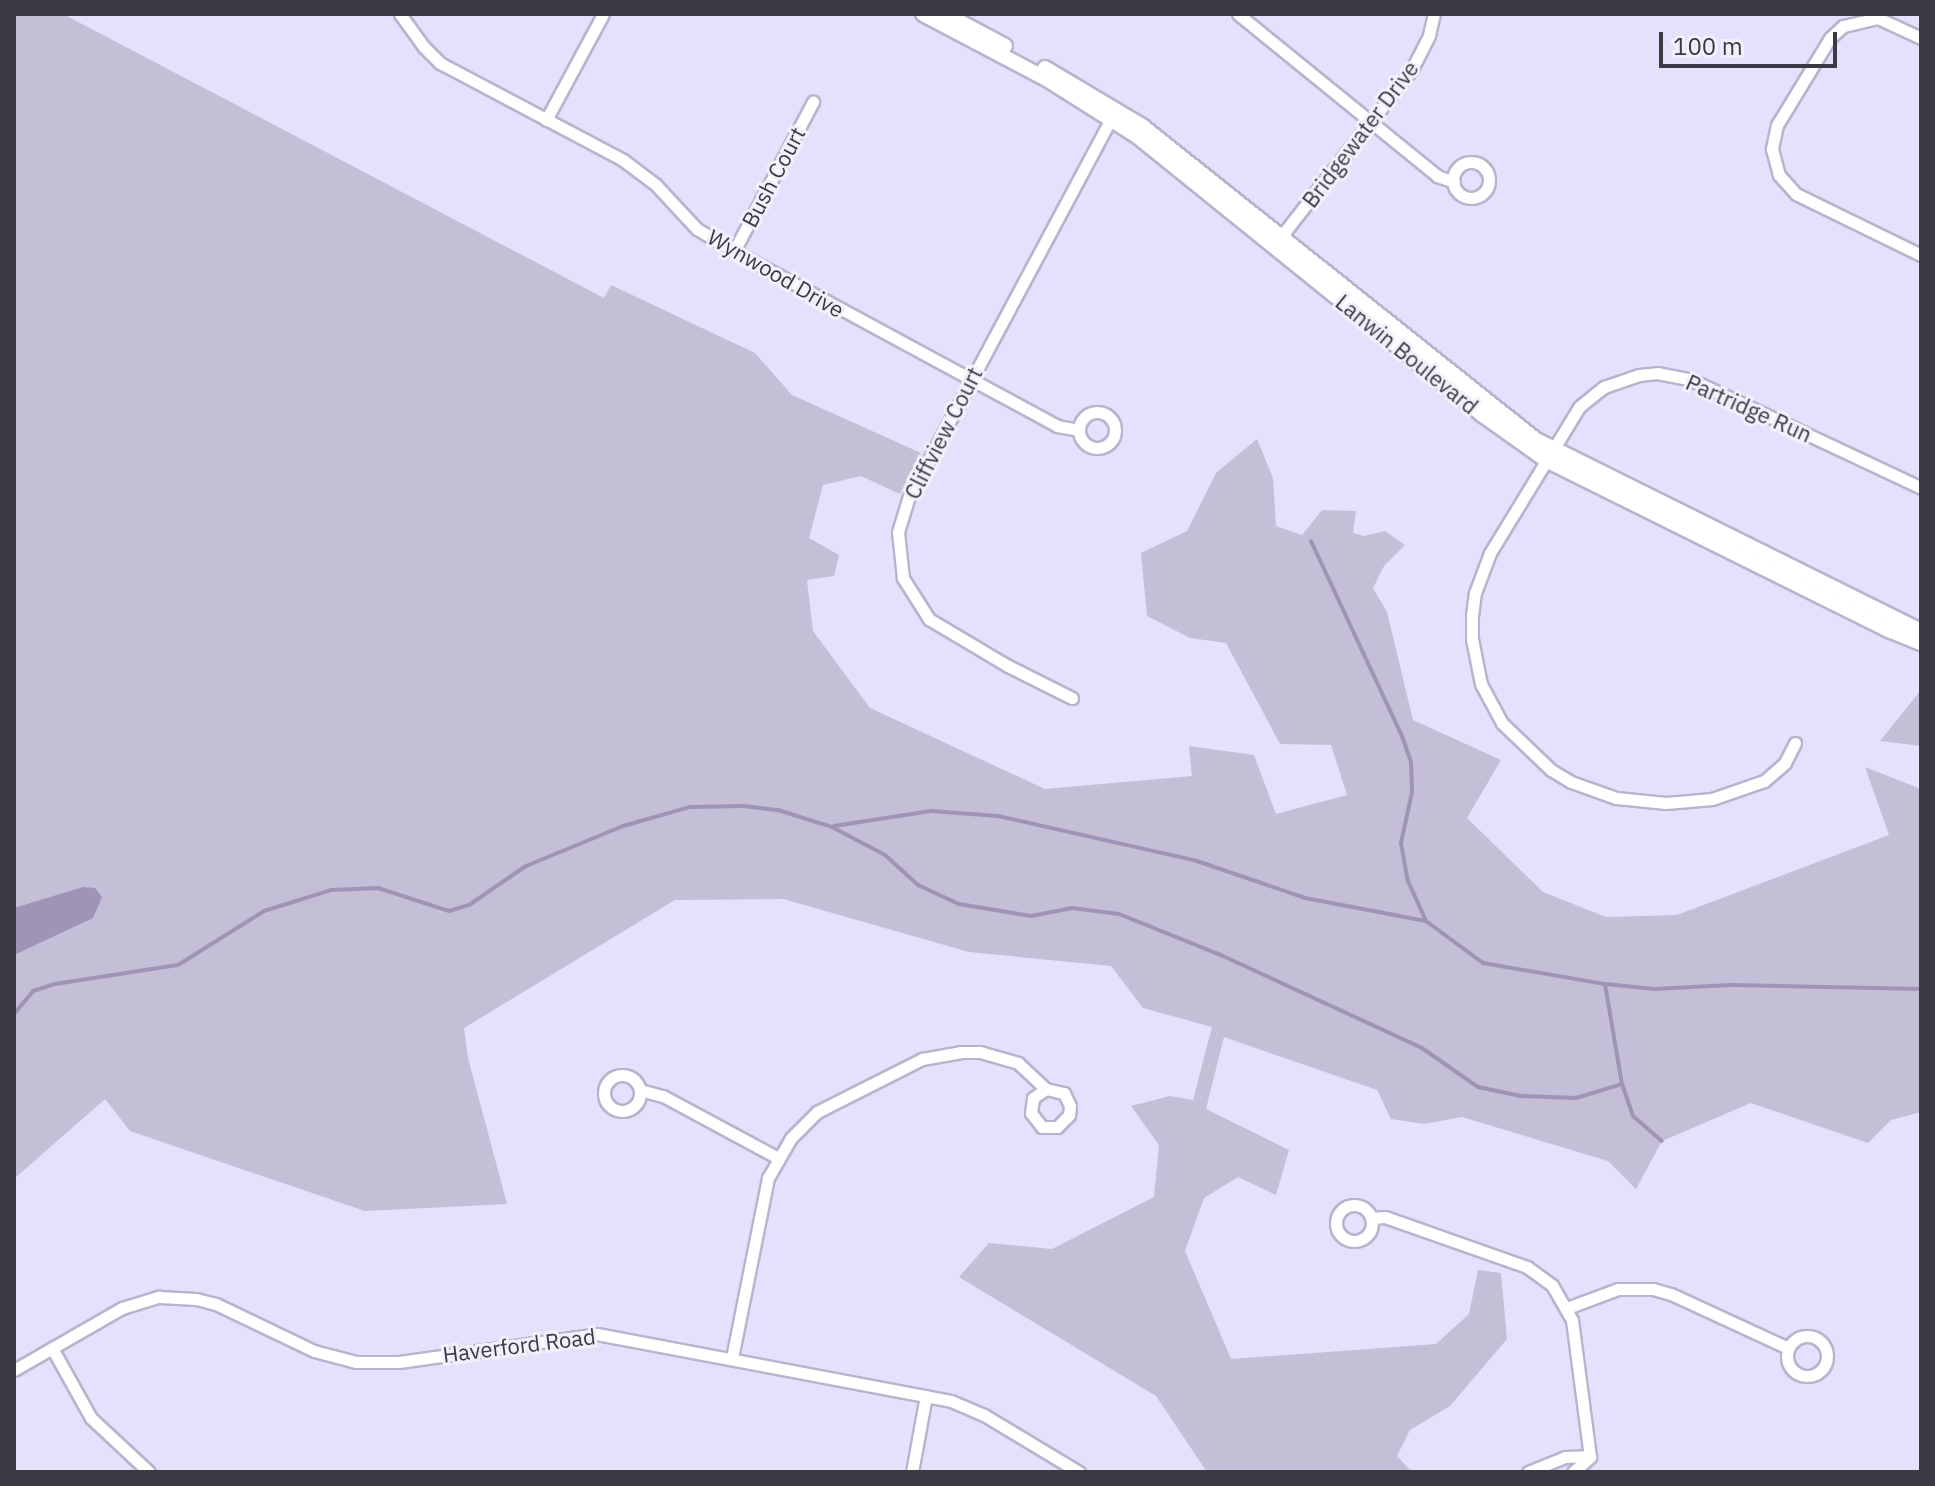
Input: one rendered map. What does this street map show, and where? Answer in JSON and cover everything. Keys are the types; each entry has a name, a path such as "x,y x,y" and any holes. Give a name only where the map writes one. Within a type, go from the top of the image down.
{"street":[{"name":"Wynwood Drive","path":"400,14 440,63 643,173 697,229 1057,426 1079,430"},
{"path":"546,120 603,14"},
{"name":"Lanwin Boulevard","path":"923,14 1114,114"},
{"name":"Lanwin Boulevard","path":"945,14 1114,114 1137,136 1277,242 1483,415 1550,455 1921,643"},
{"path":"1238,14 1437,176 1454,182"},
{"name":"Bridgewater Drive","path":"1277,242 1373,123 1422,53 1434,14"},
{"path":"1921,38 1878,18 1843,26 1830,38 1777,125 1772,149 1779,175 1796,194 1921,255"},
{"name":"Bush Court","path":"734,251 813,102"},
{"name":"Cliffview Court","path":"1072,698 942,629 918,607 903,578 898,546 902,514 1114,114"},
{"name":"Partridge Run","path":"1795,743 1785,763 1764,781 1712,799 1643,802 1593,791 1551,770 1517,741 1489,703 1481,684 1472,639 1472,616 1475,593 1490,553 1570,420 1588,397 1621,379 1657,373 1692,380 1921,488"},
{"name":"Lanwin Boulevard","path":"1550,455 1921,631"},
{"path":"732,1358 763,1196 778,1158 804,1124 834,1100 941,1054 980,1052 1000,1056 1033,1073 1046,1089"},
{"path":"640,1090 663,1096 778,1158"},
{"path":"1371,1218 1385,1217 1527,1267 1552,1285 1567,1308 1590,1456"},
{"path":"1567,1308 1618,1289 1653,1289 1788,1348"},
{"name":"Haverford Road","path":"14,1370 122,1308 149,1299 178,1296 216,1304 314,1351 356,1362 399,1362 597,1334 926,1396 972,1409 1079,1472"},
{"path":"52,1348 91,1418 149,1472"},
{"path":"912,1472 926,1396"},
{"path":"1528,1472 1565,1457 1590,1456"},
{"path":"1573,1472 1590,1456"}],"shaded area":[{"path":"14,14 63,14 604,298 611,285 755,353 792,395 921,453 900,494 861,476 823,485 809,538 839,555 834,576 807,580 813,631 870,708 1045,789 1192,776 1189,746 1254,755 1276,814 1347,795 1331,745 1280,744 1226,643 1190,638 1147,616 1141,553 1187,531 1216,473 1257,439 1273,478 1276,526 1302,535 1322,510 1356,511 1353,533 1364,536 1385,531 1405,545 1384,566 1373,588 1387,612 1413,720 1501,760 1467,818 1543,892 1606,917 1677,915 1889,835 1865,767 1921,789 1921,1112 1891,1120 1868,1143 1751,1103 1662,1141 1636,1189 1608,1161 1462,1117 1424,1124 1391,1119 1377,1090 1224,1037 1206,1109 1289,1150 1276,1195 1238,1177 1204,1198 1185,1251 1231,1359 1436,1344 1469,1314 1478,1270 1501,1273 1507,1339 1450,1406 1410,1430 1397,1456 1412,1472 1207,1472 1156,1396 959,1277 989,1243 1052,1249 1154,1197 1159,1145 1131,1106 1170,1096 1193,1100 1212,1027 1143,1008 1111,966 969,952 783,899 675,900 464,1028 468,1058 507,1204 365,1211 130,1131 105,1099 14,1179"},
{"path":"1921,690 1921,746 1880,741"},
{"path":"83,887 95,888 102,897 93,918 14,955 14,908"}],"waterway":[{"path":"1311,541 1402,736 1411,762 1412,792 1401,843 1408,881 1426,921"},
{"path":"14,1014 33,991 55,984 178,965 264,911 331,890 378,888 449,911 469,905 526,866 623,826 690,807 744,806 778,810 832,827 885,855 918,885 959,904 1031,916 1072,908 1119,914 1223,956 1422,1048 1478,1087 1521,1096 1576,1098 1622,1084"},
{"path":"834,826 931,811 998,816 1197,861 1305,898 1426,921 1483,963 1605,984 1654,989 1731,985 1921,989"},
{"path":"1605,984 1622,1084 1633,1116 1662,1141"}]}
